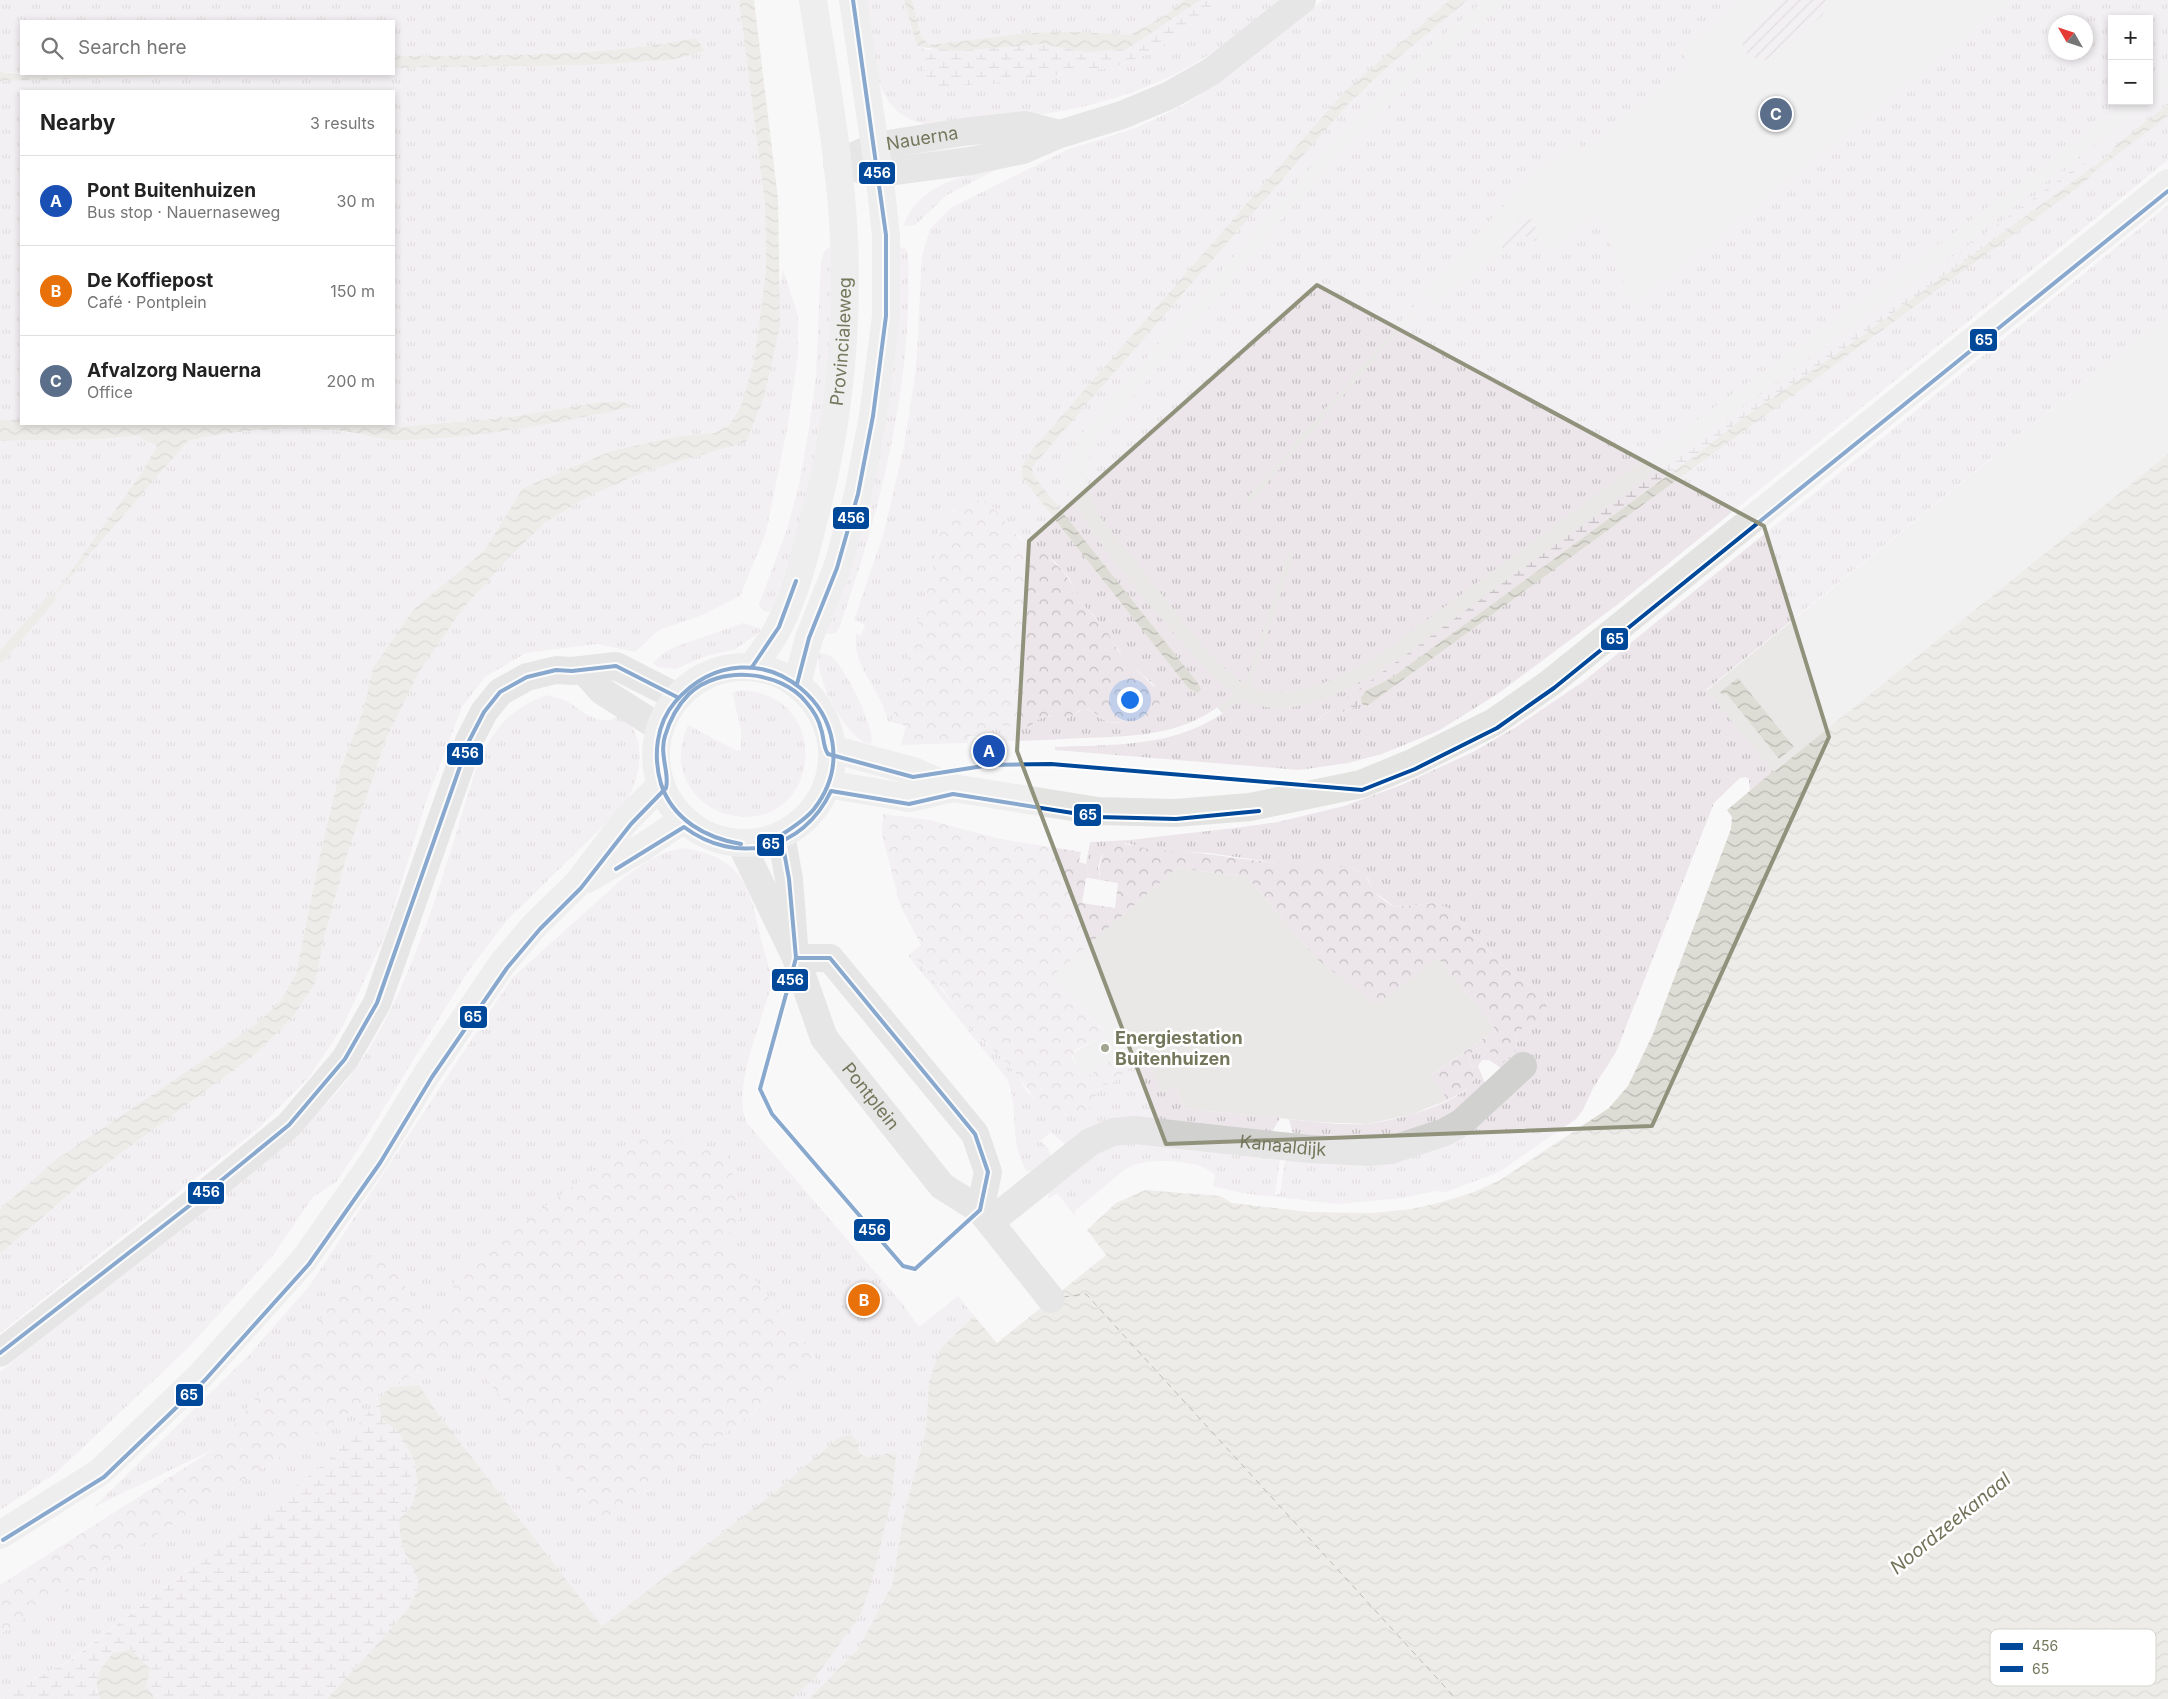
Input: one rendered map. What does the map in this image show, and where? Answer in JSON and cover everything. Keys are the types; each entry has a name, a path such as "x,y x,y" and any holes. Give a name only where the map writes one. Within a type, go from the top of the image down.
{"main road":[{"name":"Provincialeweg","path":"752,667 779,627 804,560 822,487 836,412 844,310 844,237 837,164 813,0"},
{"path":"797,684 809,638 837,568 858,494 873,416 886,316 886,235 880,173 853,0"},
{"path":"832,749 913,771 953,788 1098,811 1175,813 1250,807 1361,784 1437,751 1494,722 1550,683 2168,184"},
{"path":"752,667 776,673 797,684 814,701 826,722 832,749 831,769 827,784 814,808 800,823 781,835 761,842 741,844 712,837 684,819 672,807 661,785 656,759 660,728 668,710 677,697 690,686 719,670 752,667"},
{"path":"827,784 909,798 953,788"},
{"path":"0,1535 100,1472 200,1376 304,1260 375,1160 473,1003 535,925 577,884 626,820 661,785"},
{"path":"577,884 643,847 684,819"}],"street":[{"name":"Nauerna","path":"837,164 880,173 970,161 1023,150 1060,134 1122,115 1170,95 1238,52 1302,0"},
{"name":"Nauerna","path":"837,164 876,146 963,132 1024,125 1060,134"},
{"path":"0,1353 207,1192 289,1125 345,1059 377,1003 469,741 484,712 500,692 526,677 556,670 584,671 616,666 677,697"},
{"path":"584,671 602,691 660,728"},
{"name":"Pontplein","path":"781,835 789,879 796,958"},
{"name":"Pontplein","path":"741,844 796,958 824,1038 942,1186 985,1216 1051,1299"},
{"path":"796,958 830,958 975,1134 988,1172 985,1216"},
{"name":"Kanaaldijk","path":"985,1216 1032,1188 1090,1142 1113,1132 1135,1130 1309,1149 1369,1152 1391,1150 1437,1135 1461,1123 1523,1066"}],"highlighted area":[{"path":"1317,285 1764,526 1829,737 1652,1126 1166,1144 1017,751 1029,541"}],"shaded area":[{"path":"1450,0 2168,0 2168,116 2084,183 1366,707 1236,721 1221,712 1022,465 1032,450 1362,74"},
{"path":"2168,315 2168,454 1774,773 1771,772 1706,691"},
{"name":"Energiestation Buitenhuizen","path":"1177,868 1247,877 1317,959 1438,958 1496,1030 1431,1075 1448,1100 1410,1115 1367,1124 1319,1122 1185,1109 1176,1087 1162,1094 1148,1064 1153,1061 1128,1052 1092,1075 1084,1073 1078,1068 1072,1054 1107,1033 1049,978"}],"green space":[{"path":"0,0 739,0 765,205 766,271 754,362 741,406 730,424 715,433 680,436 611,451 523,488 484,551 413,610 373,668 363,711 340,770 319,860 296,974 280,1002 255,1026 54,1161 0,1209 0,441 104,439 137,436 157,446 141,474 56,593 188,441 219,434 294,428 343,432 397,440 493,432 631,407 622,401 601,402 513,417 398,427 380,425 395,425 395,90 20,90 20,420 0,420 0,81 214,75 395,75 395,68 588,65 671,60 704,51 696,38 621,49 584,52 395,56 395,20 20,20 20,73 0,72"},
{"path":"866,0 904,0 916,43 921,47 926,79 1013,81 1115,67 1157,50 1222,0 1282,0 1235,37 1199,61 1140,90 1110,100 1047,114 934,125 923,124 903,116 886,98 876,72"},
{"path":"912,0 1184,0 1164,16 1131,35 1029,33 929,45 921,36"},
{"path":"1193,0 1222,0 1157,50 1115,67 1013,81 936,88 926,79 921,47 928,50 941,47 1123,42"},
{"path":"1323,0 1450,0 1344,92 1033,450 1021,469 1026,483 1189,689 1198,693 1200,687 1197,682 1033,475 1032,467 1348,104 1394,61 1468,0 1485,0 1430,46 1324,152 1087,427 1077,440 1070,454 1066,469 1067,486 1075,504 1091,530 1169,628 1218,680 1234,694 1217,708 1199,718 1163,731 1125,736 987,742 988,733 996,726 1007,724 1019,727 1046,716 1068,718 1083,709 1092,711 1104,720 1112,723 1120,722 1127,719 1133,713 1155,686 1124,658 1098,620 1083,605 1069,578 1055,562 1027,544 1008,526 970,500 952,511 938,533 937,551 891,722 888,721 858,657 856,634 861,636 865,625 854,620 884,532 904,446 916,369 922,256 930,229 952,207 1069,149 1136,128 1184,105 1239,68"},
{"path":"1508,0 1741,0 1682,51 1688,65 1582,151 1577,136 1514,195 1470,242 1246,499 1250,503 1429,297 1436,303 1525,236 1552,250 1600,211 1631,307 2013,0 2168,0 2168,70 2153,82 2153,15 2108,15 2108,105 2123,105 1951,235 1815,333 1375,658 1315,686 1299,690 1267,691 1250,687 1294,554 1288,553 1249,674 1243,684 1210,655 1097,513 1087,488 1086,475 1088,461 1095,441 1254,255 1292,206 1417,77"},
{"path":"1783,0 1826,0 1827,2 1823,15 1768,60 1757,59 1749,55 1742,44 1741,38"},
{"path":"2168,89 2168,104 2114,147 2109,155 2093,167 2091,163 2083,163 1801,365 1508,579 1984,229 2147,105 2153,105 2153,100"},
{"path":"2168,116 2168,160 1617,605 1499,693 1438,731 1382,754 1348,763 1299,770 1055,750 1055,747 1130,743 1176,735 1198,727 1220,715 1241,699 1262,706 1284,708 1307,704 1351,687 1410,651 1312,724 1362,704 1367,706 2084,183 2095,171"},
{"path":"2087,163 2093,167 1848,346 1746,416 1704,449 1393,677 1366,691 1361,700 1362,704 1311,725 1508,579 2078,166"},
{"path":"996,170 947,195 915,225 903,226 910,213 929,192 941,185 968,175"},
{"path":"2168,205 2168,315 1706,690 1772,770 1771,774 1750,791 1749,779 1745,777 1740,778 1714,803 1616,1052 1576,1119 1499,1172 1446,1192 1434,1191 1404,1198 1338,1204 1241,1193 1213,1186 1215,1174 1198,1165 1156,1161 1138,1164 1123,1171 1075,1211 1075,1216 1057,1193 1048,1199 1050,1184 1096,1147 1126,1139 1281,1153 1275,1194 1280,1194 1286,1154 1370,1160 1394,1157 1417,1151 1460,1130 1498,1101 1532,1067 1522,1057 1505,1071 1489,1060 1482,1060 1478,1066 1485,1083 1483,1095 1443,1123 1413,1137 1398,1141 1365,1145 1299,1139 1292,1131 1289,1119 1337,1124 1366,1124 1409,1115 1444,1103 1459,1095 1469,1086 1474,1074 1469,1058 1474,1049 1484,1047 1503,1063 1516,1051 1517,1030 1536,1025 1547,1012 1546,998 1504,967 1450,909 1434,903 1395,907 1373,891 1368,878 1357,870 1278,863 1209,853 1146,850 1128,843 1109,849 1101,857 1098,868 1100,880 1089,878 1086,864 1090,842 1129,840 1243,827 1278,822 1344,806 1401,785 1473,752 1516,727 1584,681"},
{"path":"1519,219 1532,219 1535,222 1537,243 1525,236 1504,251 1500,243 1503,242"},
{"path":"896,245 906,249 908,254 908,302 900,396 892,443 869,535 840,626 836,633 823,634"},
{"path":"829,247 833,247 830,340 825,395 817,448 806,501 791,553 774,604 770,612 766,612 759,604 787,529 799,484 809,428 816,377 821,260 824,252"},
{"path":"783,270 798,316 798,355 788,424 766,533 740,596 703,615 659,630 635,652 597,644 526,653 485,677 462,707 426,802 385,936 343,1026 310,1076 257,1130 0,1333 0,1254 90,1176 253,1056 292,1018 315,983 325,934 347,855 386,739 419,672 464,607 506,561 546,522 591,495 649,470 746,442"},
{"path":"970,500 984,501 991,505 1019,538 1046,555 1062,570 1077,591 1083,605 1105,628 1118,651 1159,692 1160,702 1155,712 1151,715 1114,723 1106,721 1085,709 1079,710 1065,719 1046,716 1025,727 997,727 988,733 987,742 981,742 981,736 969,736 968,743 901,745 906,726 891,722 937,551 938,535 950,514"},
{"path":"743,623 760,628 760,632 734,650 710,655 675,669 657,667 653,663 663,653 672,648"},
{"path":"820,653 831,656 837,662 851,684 869,725 872,736 871,744 862,741 852,732 834,706 821,676"},
{"path":"741,690 771,697 792,714 803,735 805,760 799,783 785,802 764,815 736,816 713,809 694,793 682,769 682,743 688,725 737,751 741,750 741,730 732,692"},
{"path":"547,695 566,701 599,720 612,719 619,715 629,723 636,734 639,746 639,759 634,785 623,807 507,920 467,973 337,1181 312,1198 274,1254 186,1350 56,1473 0,1510 0,1372 273,1152 317,1114 337,1092 372,1044 405,978 445,870 478,762 484,750 497,730 513,713"},
{"path":"883,814 929,820 1000,839 1081,852 1079,862 1086,864 1089,878 1086,878 1082,903 1115,908 1118,883 1100,880 1100,863 1108,850 1124,844 1151,850 1188,852 1266,862 1332,866 1358,871 1366,877 1376,893 1395,907 1434,903 1450,909 1504,967 1546,998 1547,1012 1536,1025 1517,1030 1516,1051 1503,1063 1484,1047 1474,1049 1469,1058 1474,1072 1473,1081 1466,1089 1448,1100 1430,1076 1496,1030 1438,958 1376,1005 1317,959 1247,877 1177,868 1050,978 1107,1034 1075,1050 1072,1057 1080,1069 1092,1075 1097,1068 1128,1052 1139,1056 1130,1068 1114,1082 1100,1086 1091,1106 1085,1112 1070,1115 1048,1113 1042,1109 1018,1076 996,1052 971,1030 943,989 926,972 912,952 921,945 900,905 882,834"},
{"path":"683,848 703,852 719,859 731,867 747,889 757,920 771,978 770,989 751,1051 744,1082 743,1111 747,1123 901,1302 919,1327 958,1296 974,1316 940,1349 929,1381 926,1430 904,1514 892,1585 858,1649 809,1699 791,1699 815,1678 861,1614 873,1578 892,1497 896,1455 887,1453 873,1458 859,1453 858,1442 838,1438 776,1491 602,1627 436,1411 419,1385 390,1387 462,1348 603,1525 819,1363 724,1240 451,1311 421,1315 382,1245 214,1449 94,1507 249,1355 310,1285 512,978 622,879 649,860 666,852"},
{"path":"912,952 981,1040 996,1052 1018,1076 1027,1092 1055,1114 1070,1115 1094,1099 1100,1086 1130,1068 1139,1056 1154,1061 1148,1064 1162,1093 1176,1087 1185,1109 1280,1118 1272,1132 1067,1146 1051,1132 1040,1141 1048,1148 1051,1157 1041,1171 1027,1171 1021,1161 1018,1149 1013,1102 1007,1079 913,962 908,955"},
{"path":"643,1135 726,1150 743,1214 724,1240 819,1363 603,1525 462,1349 390,1387 0,1634 0,1585 214,1449 382,1244 421,1315 451,1311 455,1272"},
{"path":"390,1387 328,1461 69,1661 0,1696 0,1634"},
{"path":"379,1399 381,1418 399,1433 414,1460 419,1484 412,1505 399,1520 401,1538 407,1558 415,1569 419,1587 407,1611 327,1699 155,1699 146,1685 96,1689 100,1699 0,1699 0,1696 70,1661 328,1461"}],"water":[{"path":"739,0 754,0 778,199 780,325 764,397 746,442 649,470 591,495 546,522 506,561 464,607 419,672 386,739 347,855 325,934 315,983 292,1018 253,1056 90,1176 0,1254 0,1209 54,1161 254,1026 280,1002 296,974 319,860 340,770 363,711 373,668 413,610 484,551 523,488 611,451 680,436 715,433 730,424 741,406 754,361 766,271 765,205"},
{"path":"904,0 912,0 921,36 929,45 1029,33 1076,32 1130,35 1164,16 1184,0 1200,0 1127,49 1086,52 1043,44 956,51 921,47 916,43"},
{"path":"1450,0 1468,0 1394,61 1348,104 1032,467 1033,475 1197,682 1201,689 1198,693 1189,689 1026,483 1022,474 1024,462 1032,450 1344,92"},
{"path":"696,38 705,51 671,60 588,65 395,68 395,56 546,54 621,49"},
{"path":"0,72 20,75 214,75 0,81"},
{"path":"2168,104 2168,116 2095,171 2084,183 1367,706 1362,704 1361,697 1366,691 1393,677 1704,449 1746,416 1848,346 2093,167 2109,155 2114,147"},
{"path":"622,401 632,407 545,424 458,437 392,440 342,431 284,429 245,431 188,441 51,599 141,474 157,446 137,436 104,439 0,441 0,420 20,420 20,425 380,425 398,427 512,417 601,402"},
{"name":"Noordzeekanaal","path":"2168,454 2168,1699 809,1699 858,1649 892,1585 904,1514 926,1430 929,1381 940,1349 974,1316 997,1343 1106,1255 1087,1230 1116,1203 1145,1190 1220,1196 1232,1203 1309,1212 1373,1213 1412,1209 1474,1192 1500,1180 1609,1108 1628,1086 1653,1034 1731,829 1732,817 1727,810 1770,774 1772,770 1774,772"},
{"path":"1738,678 1794,747 1779,759 1726,693 1723,695 1720,692"},
{"path":"419,1385 436,1411 602,1626 776,1491 838,1438 851,1435 858,1442 859,1453 873,1458 887,1453 896,1455 892,1497 873,1578 861,1614 815,1678 791,1699 327,1699 407,1611 419,1587 415,1572 404,1550 399,1520 412,1505 418,1484 414,1460 399,1433 381,1418 379,1399 390,1387"},
{"path":"131,1650 150,1669 146,1685 155,1699 100,1699 97,1679 101,1669 113,1653"}],"waterway":[{"path":"0,658 51,599"}],"ferry route":[{"path":"1063,1297 1086,1294 1456,1699"}],"transit line":[{"name":"456","path":"797,684 809,638 837,568 858,494 873,416 886,316 886,235 853,0"},
{"name":"65","path":"3,1540 104,1477 205,1380 309,1264 380,1163 432,1077 507,968 540,929 581,888 631,824 666,788 667,777 663,743 667,730 674,713 681,703 689,694 702,685 732,675 749,675 781,683 795,691 813,711 820,726 828,754 913,777 990,765 1051,764 1362,790 1415,769 1497,728 1554,688 2168,191"},
{"name":"456","path":"752,667 779,627 796,581"},
{"name":"456","path":"0,1353 207,1192 289,1125 345,1059 377,1003 469,741 484,712 500,692 527,677 556,670 572,671 616,666 677,697"},
{"name":"456","path":"741,844 703,832 682,817 666,797 661,784 657,762 660,730 675,702 707,677 740,668 773,672 800,688 821,712 832,742 831,775 814,809 803,820 781,835"},
{"name":"65","path":"616,869 684,827 704,839 725,846 746,849 766,846 786,839 804,827 819,811 831,791 909,804 953,794 1098,817 1176,819 1259,811"},
{"name":"456","path":"781,835 789,879 796,958 760,1089 772,1114 903,1266 915,1269 980,1210"},
{"name":"456","path":"796,958 830,958 975,1134 988,1172 980,1210"}],"place":[{"name":"Afvalzorg Nauerna","path":"1776,114"},
{"name":"Pont Buitenhuizen","path":"989,751"},
{"name":"Energiestation Buitenhuizen","path":"1105,1048"},
{"name":"De Koffiepost","path":"864,1300"}]}
